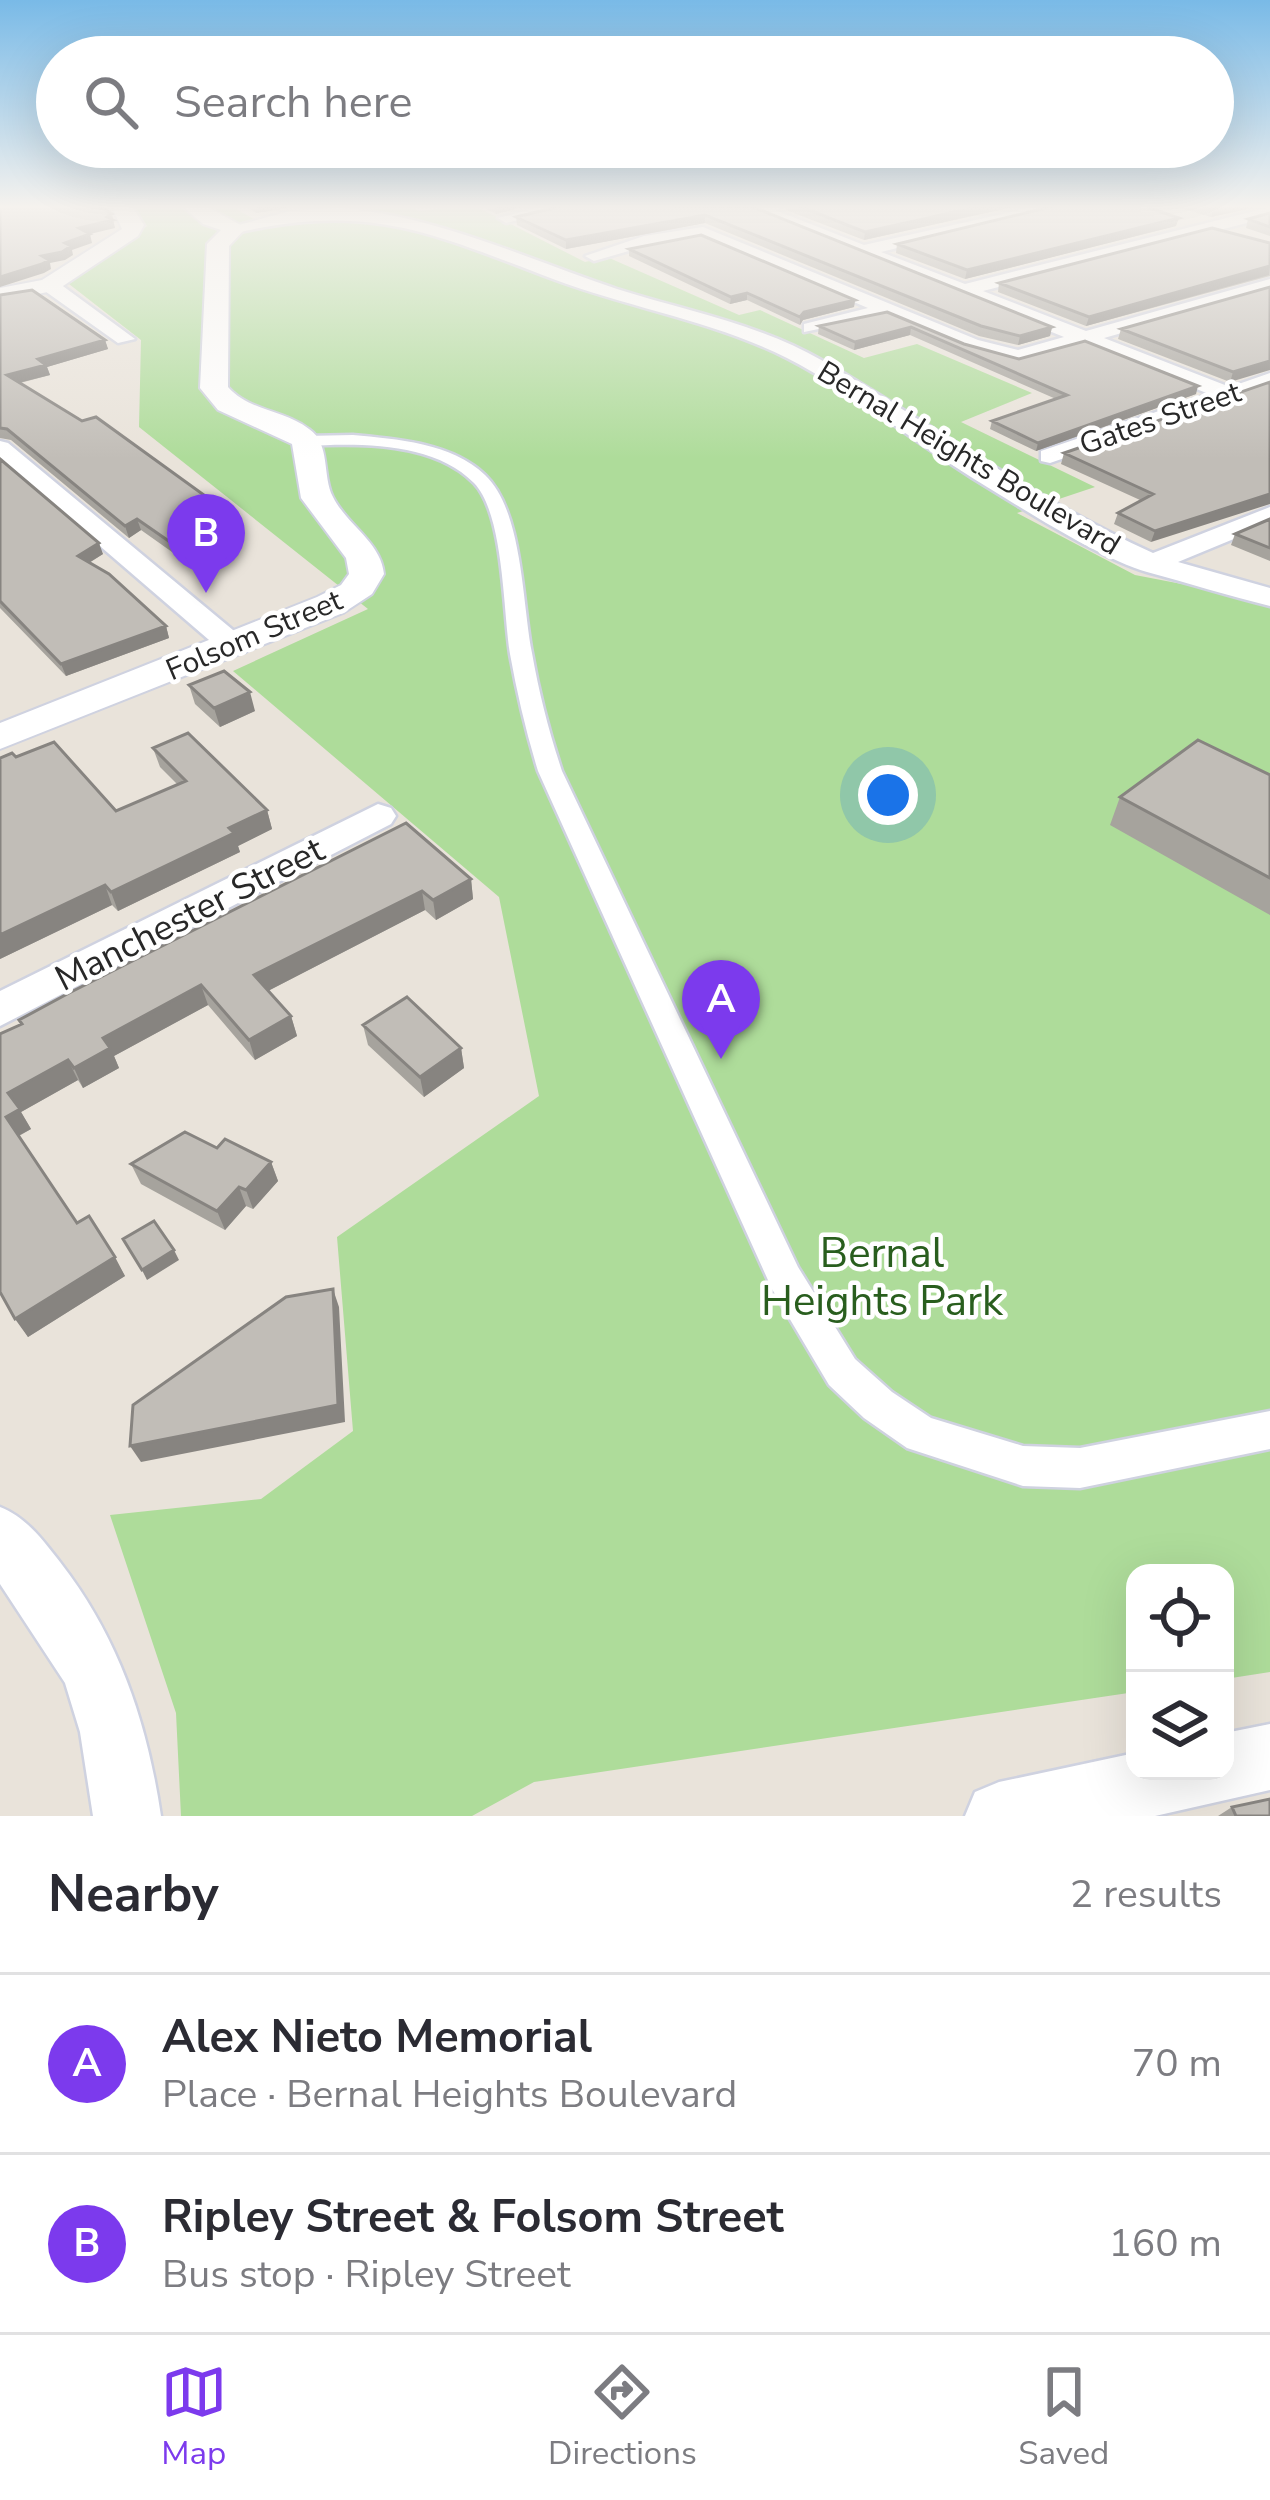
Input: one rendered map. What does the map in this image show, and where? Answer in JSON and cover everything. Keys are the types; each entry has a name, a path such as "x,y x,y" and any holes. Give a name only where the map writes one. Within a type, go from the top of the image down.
{"street":[{"path":"56,290 125,339"},
{"path":"217,290 214,388 228,404 296,432 306,441 364,440 446,458 467,468 494,496 528,699 550,771 785,1278 842,1372 878,1405 921,1434 1023,1466 1080,1468 1270,1430"},
{"name":"Bernal Heights Boulevard","path":"601,290 787,350 1064,522 1150,564 1270,597"},
{"path":"841,290 971,344 1018,356 1253,290"},
{"path":"970,290 1229,394"},
{"path":"936,301 951,297 1032,314"},
{"path":"811,328 888,309"},
{"name":"Gates Street","path":"1049,456 1270,380"},
{"name":"Folsom Street","path":"0,737 346,598 366,578 363,557 317,498 306,441"},
{"path":"0,448 234,646"},
{"path":"1150,564 1270,515"},
{"name":"Manchester Street","path":"0,1010 378,816"},
{"path":"0,1537 46,1591 85,1648 113,1725 127,1816"},
{"path":"1234,1765 1270,1757"},
{"path":"999,1816 1165,1780"}],"green space":[{"name":"Bernal Heights Park","path":"76,290 682,290 739,315 760,310 864,358 917,344 1032,393 961,422 1095,487 1017,513 1135,575 1270,601 1270,1672 1234,1678 1234,1564 1126,1564 1126,1693 534,1782 472,1816 181,1816 176,1713 110,1515 261,1499 353,1431 337,1237 539,1096 499,897 233,671 368,609 139,427 141,340"}],"building":[{"path":"32,290 105,340 38,359 46,365 7,375 82,421 96,417 237,519 218,525 233,536 186,553 137,519 125,526 0,428 0,295"},
{"path":"716,290 831,290 855,300 800,317 747,293 731,297"},
{"path":"891,290 959,290 1052,327 1020,336 981,326"},
{"path":"1017,290 1186,290 1089,317"},
{"path":"1270,290 1270,361 1233,372 1121,329"},
{"path":"887,312 964,344 1019,359 1085,341 1198,386 1038,443 992,421 1067,395 911,327 855,342 819,326"},
{"path":"1270,382 1270,494 1155,531 1118,513 1153,494 1064,453"},
{"path":"0,459 99,543 78,556 109,574 166,626 61,664 0,601"},
{"path":"1270,519 1270,548 1235,534"},
{"path":"224,671 250,692 214,708 189,685"},
{"path":"188,733 267,810 229,828 234,833 111,892 105,885 0,935 0,758 54,742 116,811 186,781 153,748"},
{"path":"1198,740 1270,775 1270,878 1120,797"},
{"path":"406,823 471,879 433,900 422,891 254,975 291,1016 249,1040 201,985 103,1038 110,1048 74,1068 68,1060 8,1093 20,1109 6,1117 77,1223 89,1216 115,1257 15,1319 0,1292 0,1034 69,993"},
{"path":"407,997 461,1048 420,1077 363,1025"},
{"path":"185,1132 217,1148 225,1139 271,1162 246,1190 239,1187 217,1211 131,1164"},
{"path":"154,1221 174,1250 142,1270 123,1239"},
{"path":"333,1289 338,1405 130,1446 133,1405 286,1297"},
{"path":"1270,1799 1270,1816 1236,1816 1232,1807"}],"place":[{"name":"Ripley Street & Folsom Street","path":"206,593"},
{"name":"Alex Nieto Memorial","path":"721,1059"}]}
